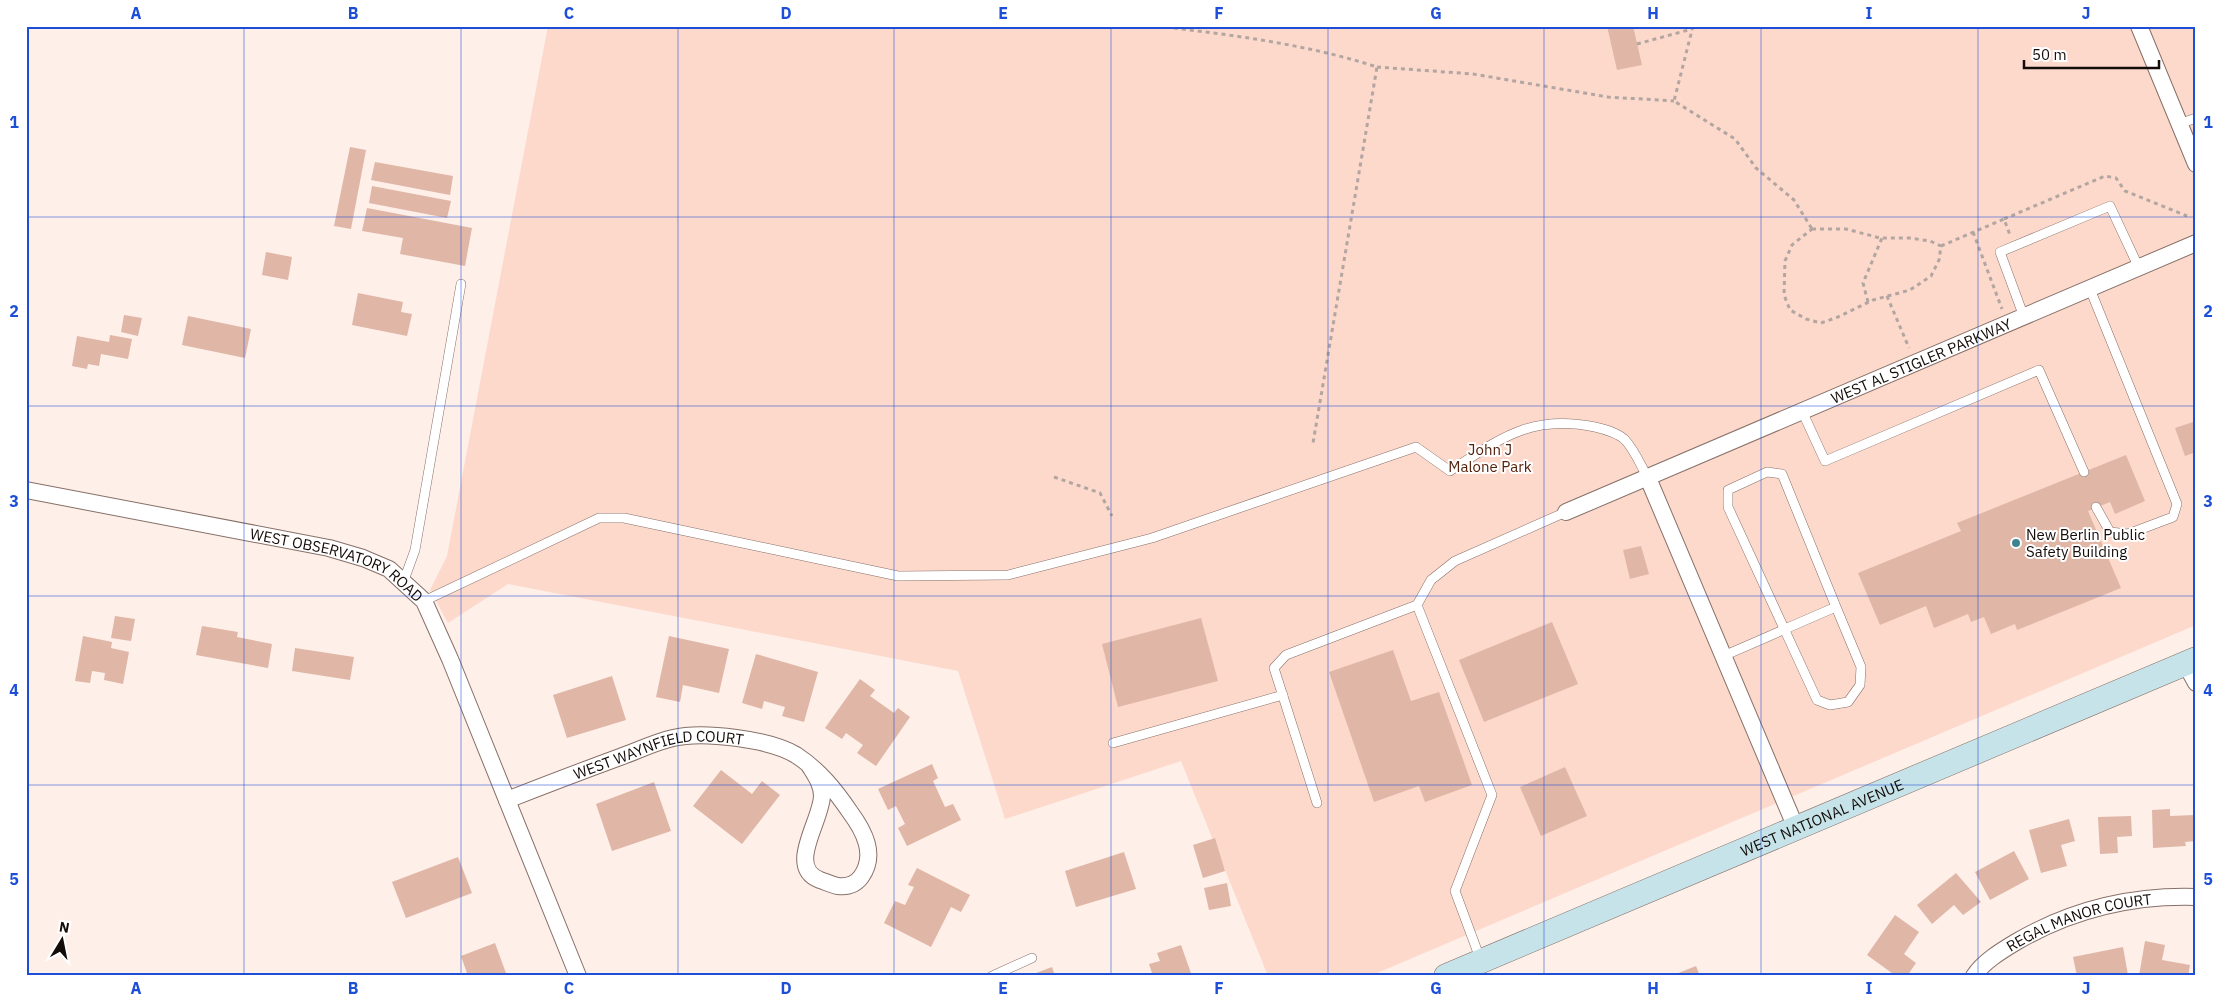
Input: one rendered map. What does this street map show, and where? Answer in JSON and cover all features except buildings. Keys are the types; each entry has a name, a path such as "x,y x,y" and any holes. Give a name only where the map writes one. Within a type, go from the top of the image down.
{"main road":[{"name":"WEST NATIONAL AVENUE","path":"1446,976 1796,828 2192,669"}],"street":[{"path":"2139,26 2196,164"},
{"name":"WEST AL STIGLER PARKWAY","path":"1566,512 2196,243"},
{"path":"1648,478 1796,828"},
{"name":"WEST OBSERVATORY ROAD","path":"26,490 329,548 363,558 389,569 424,602 450,659 578,976"},
{"name":"WEST WAYNFIELD COURT","path":"507,800 674,737 718,737 748,741 795,754 809,765 828,782 858,822 868,843 869,858 865,872 858,881 849,886 836,886 815,878 807,872 804,861 822,796 819,780 809,765"},
{"name":"REGAL MANOR COURT","path":"1974,976 2002,950 2043,927 2074,914 2141,899 2196,897"}],"lane":[{"path":"2179,124 2196,118"},
{"path":"2024,317 2000,252 2014,246 2110,206 2139,268"},
{"path":"403,583 415,550 462,284"},
{"path":"2090,289 2177,504 2173,517 2128,534 2110,532 2096,507"},
{"path":"1802,412 1825,461 2039,370 2084,472"},
{"path":"424,602 600,518 624,518 898,576 1008,575 1152,538 1416,447 1450,471 1516,430 1540,425 1572,422 1602,429 1626,440 1648,478"},
{"path":"1767,472 1782,474 1836,607 1861,667 1860,685 1848,702 1830,705 1817,700 1728,507 1728,490 1767,472"},
{"path":"1317,803 1274,668 1286,655 1417,605 1431,580 1455,561 1566,512"},
{"path":"1417,605 1492,795 1455,891 1481,961"},
{"path":"1723,656 1836,607"},
{"path":"1113,744 1283,695"},
{"path":"992,976 1032,958"}],"path":[{"path":"1158,26 1282,43 1342,56 1377,67 1473,74 1608,97 1674,101 1735,139 1756,168 1794,200 1812,229"},
{"path":"1674,101 1693,27"},
{"path":"1637,44 1693,27"},
{"path":"1313,442 1377,67"},
{"path":"1941,246 2004,219 2014,246"},
{"path":"1812,229 1846,229 1882,238 1930,240 1941,246 1939,260 1931,276 1910,290 1868,302 1821,323 1806,319 1790,310 1784,295 1785,261 1792,245 1812,229"},
{"path":"1973,232 2007,324"},
{"path":"1868,302 1863,283 1882,238"},
{"path":"1887,296 1915,363"},
{"path":"1054,476 1100,493 1112,516"}],"green space":[{"name":"John J Malone Park","path":"548,26 2196,26 2196,625 1370,976 1268,976 1181,761 1005,819 958,671 508,584 448,623 430,590 447,556"}],"place":[{"name":"New Berlin Public Safety Building","path":"2016,543"}]}
